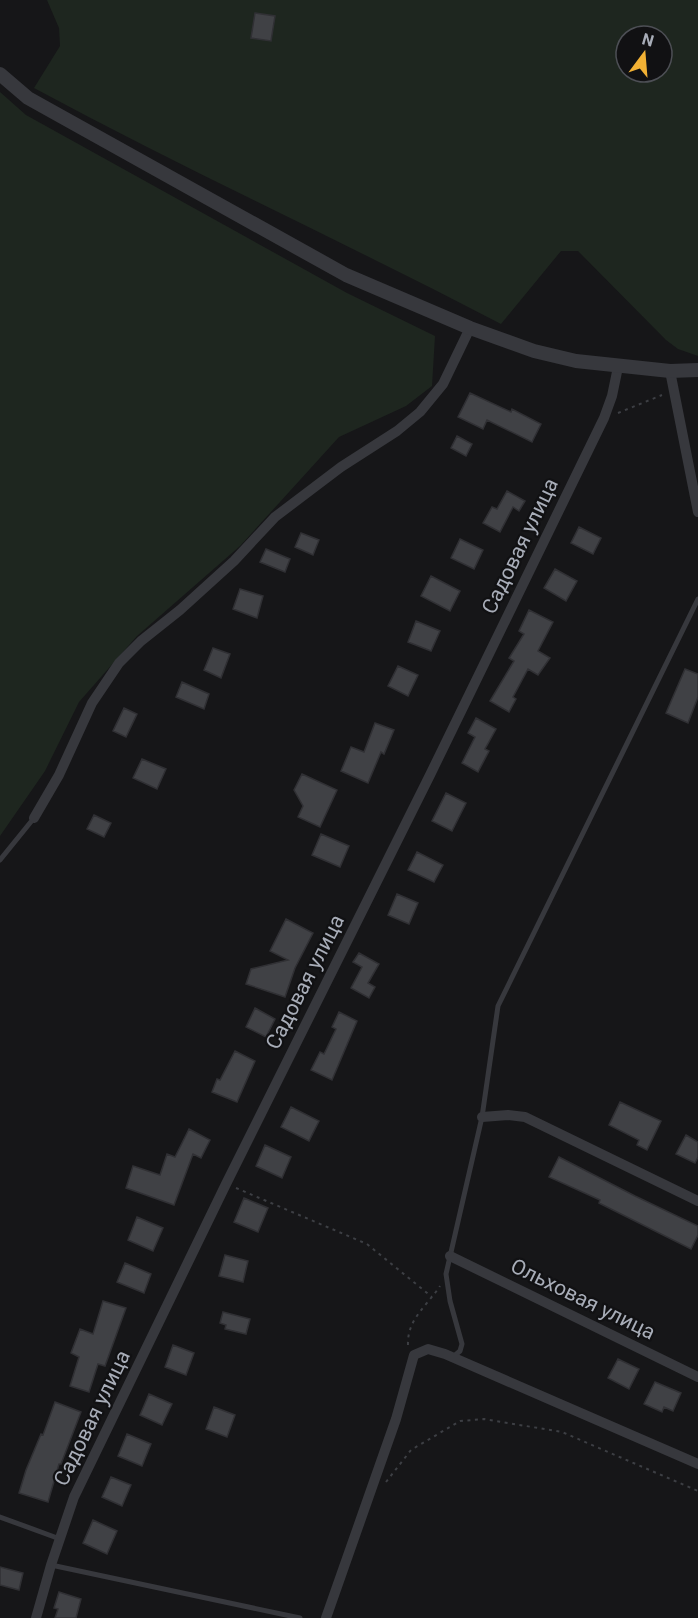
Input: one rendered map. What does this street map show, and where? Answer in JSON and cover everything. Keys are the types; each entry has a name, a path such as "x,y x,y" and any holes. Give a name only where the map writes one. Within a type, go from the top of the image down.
{"street":[{"path":"0,74 28,98 346,275 470,328 534,351 576,361 670,371 698,370"},
{"path":"34,818 59,775 92,703 119,663 141,641 180,610 234,561 274,517 341,467 397,431 420,412 443,384 470,328"},
{"name":"Садовая улица","path":"36,1618 74,1497 604,418 618,367"},
{"path":"670,371 698,512"},
{"path":"482,1117 508,1115 525,1117 698,1200"},
{"name":"Ольховая улица","path":"450,1256 698,1377"},
{"path":"326,1618 396,1419 414,1355 428,1349 453,1357 698,1464"}],"lane":[{"path":"453,1357 460,1351 462,1344 450,1301 446,1274 482,1117 498,1006 698,599"},
{"path":"0,860 34,818"},
{"path":"0,1517 60,1539"},
{"path":"51,1565 300,1618"}],"path":[{"path":"604,418 674,391"},
{"path":"226,1184 367,1244 432,1297"},
{"path":"414,1355 408,1344 408,1334 415,1317 432,1297 446,1274"},
{"path":"369,1499 391,1478 411,1450 460,1420 484,1419 562,1432 698,1491"}],"shaded area":[{"path":"47,0 698,0 698,356 678,349 666,340 578,251 561,251 501,324 34,88 60,46 59,28"},
{"path":"0,92 26,115 347,293 435,336 432,386 406,406 339,437 240,546 137,636 79,702 45,771 0,836"}],"building":[{"path":"255,13 275,16 271,41 251,38"},
{"path":"470,393 511,412 512,409 541,424 532,442 487,420 483,429 458,417"},
{"path":"457,436 472,444 466,456 451,448"},
{"path":"507,491 525,501 519,511 513,507 500,532 483,523 492,507 497,509"},
{"path":"579,527 601,538 593,554 571,543"},
{"path":"301,533 319,540 313,555 295,547"},
{"path":"460,539 483,550 474,569 451,558"},
{"path":"266,549 290,559 285,572 260,562"},
{"path":"555,569 577,581 566,601 544,588"},
{"path":"431,576 460,591 450,611 421,596"},
{"path":"240,589 263,596 257,618 233,609"},
{"path":"529,610 553,622 538,651 550,658 538,675 528,669 513,697 516,699 509,712 490,701 514,661 509,658 524,634 519,631"},
{"path":"416,621 440,631 431,651 408,642"},
{"path":"213,648 230,654 221,678 204,670"},
{"path":"398,666 418,675 408,696 388,686"},
{"path":"685,669 698,674 698,697 688,723 666,713"},
{"path":"182,682 209,694 204,709 176,697"},
{"path":"124,708 137,714 126,737 113,731"},
{"path":"476,718 496,729 485,749 489,751 478,772 462,763 475,737 468,733"},
{"path":"375,723 394,730 384,754 381,752 368,783 341,771 351,747 364,752"},
{"path":"142,759 166,769 157,789 133,778"},
{"path":"302,774 337,790 320,827 298,817 303,806 294,790"},
{"path":"446,793 466,803 452,831 432,821"},
{"path":"94,815 111,823 104,837 87,829"},
{"path":"321,834 349,846 340,867 312,855"},
{"path":"417,852 443,865 434,882 408,870"},
{"path":"397,894 418,903 409,924 388,915"},
{"path":"286,919 313,933 295,968 285,997 246,984 251,969 288,960 270,951"},
{"path":"359,953 379,964 368,983 375,987 369,998 351,988 362,967 353,962"},
{"path":"255,1008 275,1019 266,1037 246,1027"},
{"path":"339,1012 357,1021 332,1080 311,1070 320,1052 324,1054 336,1029 332,1027"},
{"path":"235,1051 255,1061 237,1102 212,1092 217,1079 220,1080"},
{"path":"620,1102 661,1121 647,1150 637,1145 639,1140 609,1125"},
{"path":"291,1107 319,1121 309,1141 281,1127"},
{"path":"189,1129 210,1140 201,1158 193,1154 174,1205 126,1188 133,1166 160,1175 167,1154 175,1157"},
{"path":"686,1135 698,1142 698,1157 695,1163 676,1154"},
{"path":"265,1145 291,1157 282,1178 256,1166"},
{"path":"559,1157 698,1226 698,1235 691,1249 599,1203 600,1200 549,1177"},
{"path":"244,1198 268,1208 258,1232 234,1222"},
{"path":"137,1217 163,1228 153,1251 128,1240"},
{"path":"225,1255 248,1261 243,1282 219,1276"},
{"path":"125,1263 151,1274 144,1293 117,1282"},
{"path":"103,1301 126,1308 105,1366 98,1364 89,1392 70,1386 79,1357 71,1353 80,1329 93,1334"},
{"path":"223,1312 250,1319 246,1334 225,1329 226,1325 220,1323"},
{"path":"173,1345 194,1353 186,1375 165,1367"},
{"path":"618,1359 639,1369 629,1389 608,1378"},
{"path":"655,1382 681,1393 673,1411 664,1407 662,1412 644,1404"},
{"path":"149,1394 172,1404 162,1425 140,1415"},
{"path":"55,1402 81,1412 61,1464 59,1464 48,1502 19,1493 26,1470 41,1434 43,1435"},
{"path":"214,1407 235,1415 227,1437 206,1429"},
{"path":"127,1434 151,1444 142,1466 118,1456"},
{"path":"111,1477 131,1485 122,1506 102,1497"},
{"path":"93,1520 117,1531 107,1554 83,1543"},
{"path":"0,1567 23,1573 19,1590 0,1585"},
{"path":"59,1592 81,1599 76,1618 55,1618 58,1609 54,1608"}]}
